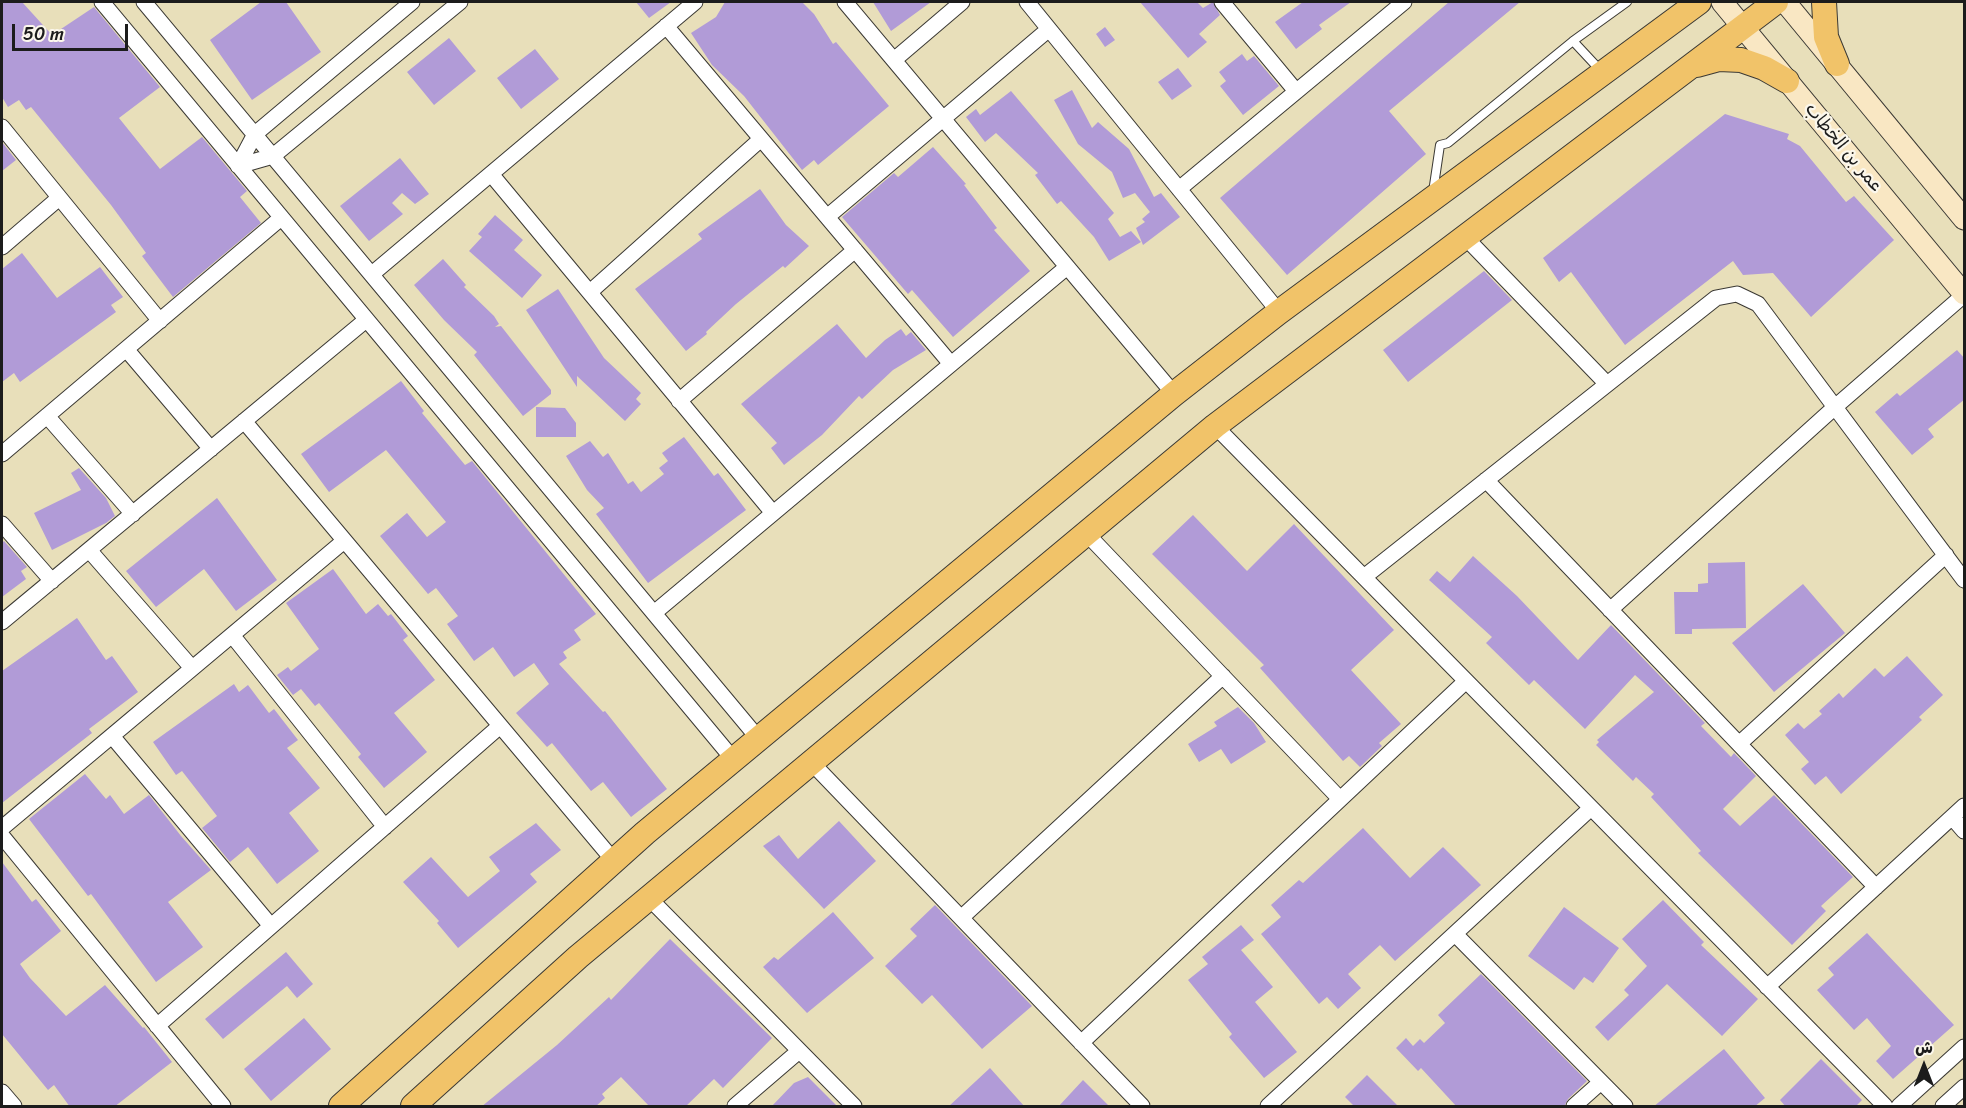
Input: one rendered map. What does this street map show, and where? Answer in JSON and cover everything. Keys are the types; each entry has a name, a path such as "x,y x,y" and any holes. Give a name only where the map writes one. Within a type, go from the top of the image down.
{"main road":[{"path":"1660,30 1675,2"},
{"path":"342,1107 614,861 733,759 1174,394 1279,312 1699,2"},
{"path":"413,1107 579,957 1215,426 1776,2"},
{"path":"1824,2 1826,37 1837,64"},
{"path":"1691,66 1719,59 1741,60 1764,68 1788,81"}],"street":[{"path":"102,2 733,759"},
{"path":"144,2 758,738"},
{"path":"238,166 255,134 412,2"},
{"path":"238,166 273,156 460,2"},
{"path":"372,274 695,2"},
{"path":"845,2 1174,394"},
{"path":"894,60 962,2"},
{"path":"1222,2 1295,90"},
{"path":"1179,189 1295,90 1404,2"},
{"name":"عمر بن الخطاب","path":"1722,2 1965,294"},
{"path":"1785,2 1965,219"},
{"path":"1032,3 1050,29 1279,312"},
{"path":"666,26 951,364"},
{"path":"827,217 1050,29"},
{"path":"2,127 160,321"},
{"path":"590,292 761,139"},
{"path":"491,174 773,513"},
{"path":"2,247 59,198"},
{"path":"2,454 281,218"},
{"path":"1465,237 1607,384"},
{"path":"680,401 855,250"},
{"path":"654,613 1067,267"},
{"path":"1364,577 1716,298 1737,294 1758,304 1965,580"},
{"path":"1610,610 1835,407 1965,294"},
{"path":"2,622 366,320"},
{"path":"126,349 211,449"},
{"path":"47,416 133,514"},
{"path":"244,422 614,861"},
{"path":"1215,426 1885,1107"},
{"path":"1486,480 1876,887"},
{"path":"2,524 52,580"},
{"path":"1086,533 1340,799"},
{"path":"2,828 344,541"},
{"path":"89,550 192,668"},
{"path":"1739,744 1946,555"},
{"path":"232,635 385,827"},
{"path":"962,918 1223,676"},
{"path":"1081,1042 1466,681"},
{"path":"157,1026 500,726"},
{"path":"112,736 271,926"},
{"path":"811,762 1142,1107"},
{"path":"1767,987 1965,806"},
{"path":"1268,1107 1591,808"},
{"path":"1952,818 1965,831"},
{"path":"2,836 223,1107"},
{"path":"649,898 854,1107"},
{"path":"1455,934 1625,1107"},
{"path":"1899,1107 1965,1047"},
{"path":"735,1107 799,1051"},
{"path":"1574,1107 1601,1082"},
{"path":"1943,1107 1965,1087"},
{"path":"2,1092 14,1107"}],"lane":[{"path":"1431,200 1440,145 1448,143 1573,41 1627,2"},
{"path":"1573,41 1604,73"}],"building":[{"path":"2,2 22,2 52,35 94,7 160,87 119,118 160,169 202,137 247,191 240,197 261,223 173,297 142,256 146,253 111,205 31,107 26,110 19,100 8,107 2,97"},
{"path":"261,2 286,2 321,52 252,100 210,40"},
{"path":"636,2 671,2 649,18"},
{"path":"725,2 802,2 814,14 833,44 836,42 889,106 818,165 814,160 802,170 744,96 712,65 691,33 716,17"},
{"path":"873,2 931,2 891,31"},
{"path":"1140,2 1197,2 1203,8 1213,2 1220,15 1199,34 1207,42 1188,58"},
{"path":"1303,2 1351,2 1319,25 1322,29 1296,49 1275,22"},
{"path":"1449,2 1520,2 1389,111 1426,154 1287,275 1220,198"},
{"path":"1105,27 1115,40 1105,47 1096,34"},
{"path":"449,38 476,71 434,105 407,72"},
{"path":"535,49 559,79 521,109 497,78"},
{"path":"1242,54 1247,61 1254,56 1279,86 1243,115 1220,86 1226,81 1219,72"},
{"path":"1178,68 1192,86 1172,100 1158,82"},
{"path":"1072,90 1092,128 1098,122 1129,149 1154,197 1161,193 1180,217 1143,245 1136,228 1145,222 1142,219 1150,212 1135,193 1123,198 1112,172 1078,144 1054,100"},
{"path":"1011,91 1114,213 1108,219 1120,237 1131,231 1141,242 1109,261 1094,237 1061,201 1057,204 1035,175 1038,173 996,133 985,142 966,117 976,109 980,115"},
{"path":"1725,114 1789,134 1787,139 1800,146 1846,202 1854,196 1894,240 1811,317 1773,273 1743,275 1733,261 1625,345 1571,272 1559,282 1543,258"},
{"path":"2,142 16,160 2,171"},
{"path":"933,147 966,184 964,185 997,228 994,230 1030,271 953,337 912,290 908,294 842,217 894,173 898,177"},
{"path":"400,158 429,194 415,204 402,193 392,203 403,214 369,241 340,206"},
{"path":"760,189 786,225 809,246 785,268 783,266 736,304 706,332 707,334 686,351 635,289 702,239 698,234"},
{"path":"495,215 523,240 514,250 542,275 522,298 469,251 482,237 478,234"},
{"path":"22,253 57,298 100,267 123,297 111,305 116,312 20,382 14,373 2,382 2,269"},
{"path":"443,259 466,285 464,287 494,316 499,324 495,327 501,326 551,390 551,394 523,416 474,355 477,352 444,320 414,285"},
{"path":"1484,271 1512,300 1408,382 1383,350"},
{"path":"558,289 604,358 641,393 636,399 641,404 625,421 577,376 577,387 526,310"},
{"path":"837,324 866,358 901,329 906,336 911,332 926,350 893,370 862,399 859,396 822,435 784,465 771,448 777,443 741,404"},
{"path":"1957,350 1965,359 1965,399 1928,429 1934,437 1912,455 1875,412 1897,393 1900,396"},
{"path":"401,381 424,411 422,413 465,465 472,461 596,614 574,630 581,640 563,652 567,658 559,664 603,712 605,711 667,789 631,817 603,782 591,791 552,743 547,747 516,713 549,684 534,663 514,677 493,647 474,661 447,624 458,616 436,588 428,594 380,536 407,513 427,537 446,522 386,450 329,492 301,454"},
{"path":"536,407 565,408 576,423 576,437 536,437"},
{"path":"684,437 714,476 718,473 746,510 648,583 596,514 604,508 587,490 566,456 590,441 603,457 608,453 628,484 633,481 641,492 664,474 659,468 668,461 662,453"},
{"path":"79,468 106,498 115,516 106,523 52,550 34,513 81,490 71,473"},
{"path":"217,498 277,580 236,611 204,569 156,607 126,571"},
{"path":"1193,515 1247,571 1294,524 1394,630 1351,670 1401,724 1379,743 1382,746 1360,767 1349,756 1343,761 1260,668 1264,665 1152,554"},
{"path":"4,541 27,567 21,571 26,579 2,597 2,543"},
{"path":"1473,556 1517,596 1578,660 1611,625 1705,723 1701,726 1731,757 1734,753 1756,776 1723,809 1740,826 1774,795 1853,877 1821,906 1826,911 1792,945 1698,853 1701,851 1651,797 1654,794 1636,777 1633,781 1596,745 1599,742 1597,740 1654,692 1635,675 1585,729 1534,680 1529,685 1486,643 1492,637 1429,580 1437,571 1450,582"},
{"path":"1745,562 1746,628 1692,629 1692,634 1675,634 1674,592 1698,592 1698,584 1708,583 1708,563"},
{"path":"333,569 366,614 378,604 388,616 391,614 408,636 403,640 435,680 394,713 427,752 384,788 358,757 361,754 319,703 315,706 301,689 293,695 277,675 288,667 291,671 319,649 286,603"},
{"path":"1803,584 1845,633 1774,692 1732,643"},
{"path":"77,618 106,660 112,656 138,692 89,729 92,733 2,803 2,671"},
{"path":"1907,656 1943,695 1919,717 1922,720 1841,794 1826,776 1815,785 1801,769 1809,762 1785,735 1798,723 1804,729 1822,714 1819,711 1839,693 1843,698 1875,668 1884,677"},
{"path":"234,684 239,692 248,685 269,713 274,709 298,740 287,748 320,788 289,813 319,851 277,884 248,847 230,862 202,828 217,816 182,771 176,775 153,742"},
{"path":"1238,707 1254,723 1266,742 1231,764 1221,749 1199,762 1188,744 1217,726 1214,722"},
{"path":"85,774 106,799 110,795 124,814 149,795 211,870 168,902 203,947 156,982 91,894 88,896 29,819"},
{"path":"839,821 876,861 824,909 763,846 779,835 798,859"},
{"path":"536,823 561,850 530,874 537,882 458,948 437,923 439,921 403,882 431,857 468,897 500,871 489,857"},
{"path":"1363,828 1410,878 1443,847 1481,885 1395,961 1380,945 1348,974 1361,988 1338,1009 1327,997 1319,1004 1261,934 1281,917 1271,905 1299,880 1303,883"},
{"path":"2,862 32,902 36,899 61,931 20,964 30,978 66,1016 105,985 144,1027 172,1062 114,1107 70,1107 54,1085 48,1090 2,1034"},
{"path":"1663,900 1704,942 1701,945 1758,999 1722,1036 1667,984 1608,1041 1595,1027 1629,995 1624,990 1647,966 1622,939"},
{"path":"935,905 1032,1006 982,1049 932,995 922,1004 885,966 917,936 910,929"},
{"path":"1564,907 1619,948 1593,983 1584,977 1574,990 1528,956"},
{"path":"833,912 874,958 807,1013 763,967 774,957 778,960"},
{"path":"1241,925 1254,940 1241,950 1273,987 1255,1002 1297,1052 1264,1078 1229,1037 1232,1034 1188,980 1208,964 1202,957"},
{"path":"1867,933 1954,1025 1893,1079 1876,1061 1891,1046 1867,1018 1854,1030 1817,990 1834,975 1828,968"},
{"path":"670,939 772,1038 723,1088 714,1079 685,1107 650,1107 621,1077 602,1094 605,1098 595,1107 481,1107 557,1045 609,997 611,1000"},
{"path":"286,952 313,984 297,998 287,986 223,1039 205,1019"},
{"path":"1481,974 1587,1081 1568,1099 1564,1107 1457,1107 1421,1068 1418,1071 1396,1048 1406,1038 1413,1046 1420,1039 1424,1043 1445,1023 1438,1015"},
{"path":"304,1018 331,1049 271,1101 244,1069"},
{"path":"1724,1049 1765,1098 1754,1107 1653,1107"},
{"path":"1821,1059 1862,1100 1855,1107 1786,1107 1780,1100"},
{"path":"990,1068 1025,1107 948,1107"},
{"path":"1367,1075 1399,1107 1355,1107 1345,1097"},
{"path":"808,1077 838,1107 771,1107 794,1083"},
{"path":"1083,1080 1110,1107 1058,1107"}]}
